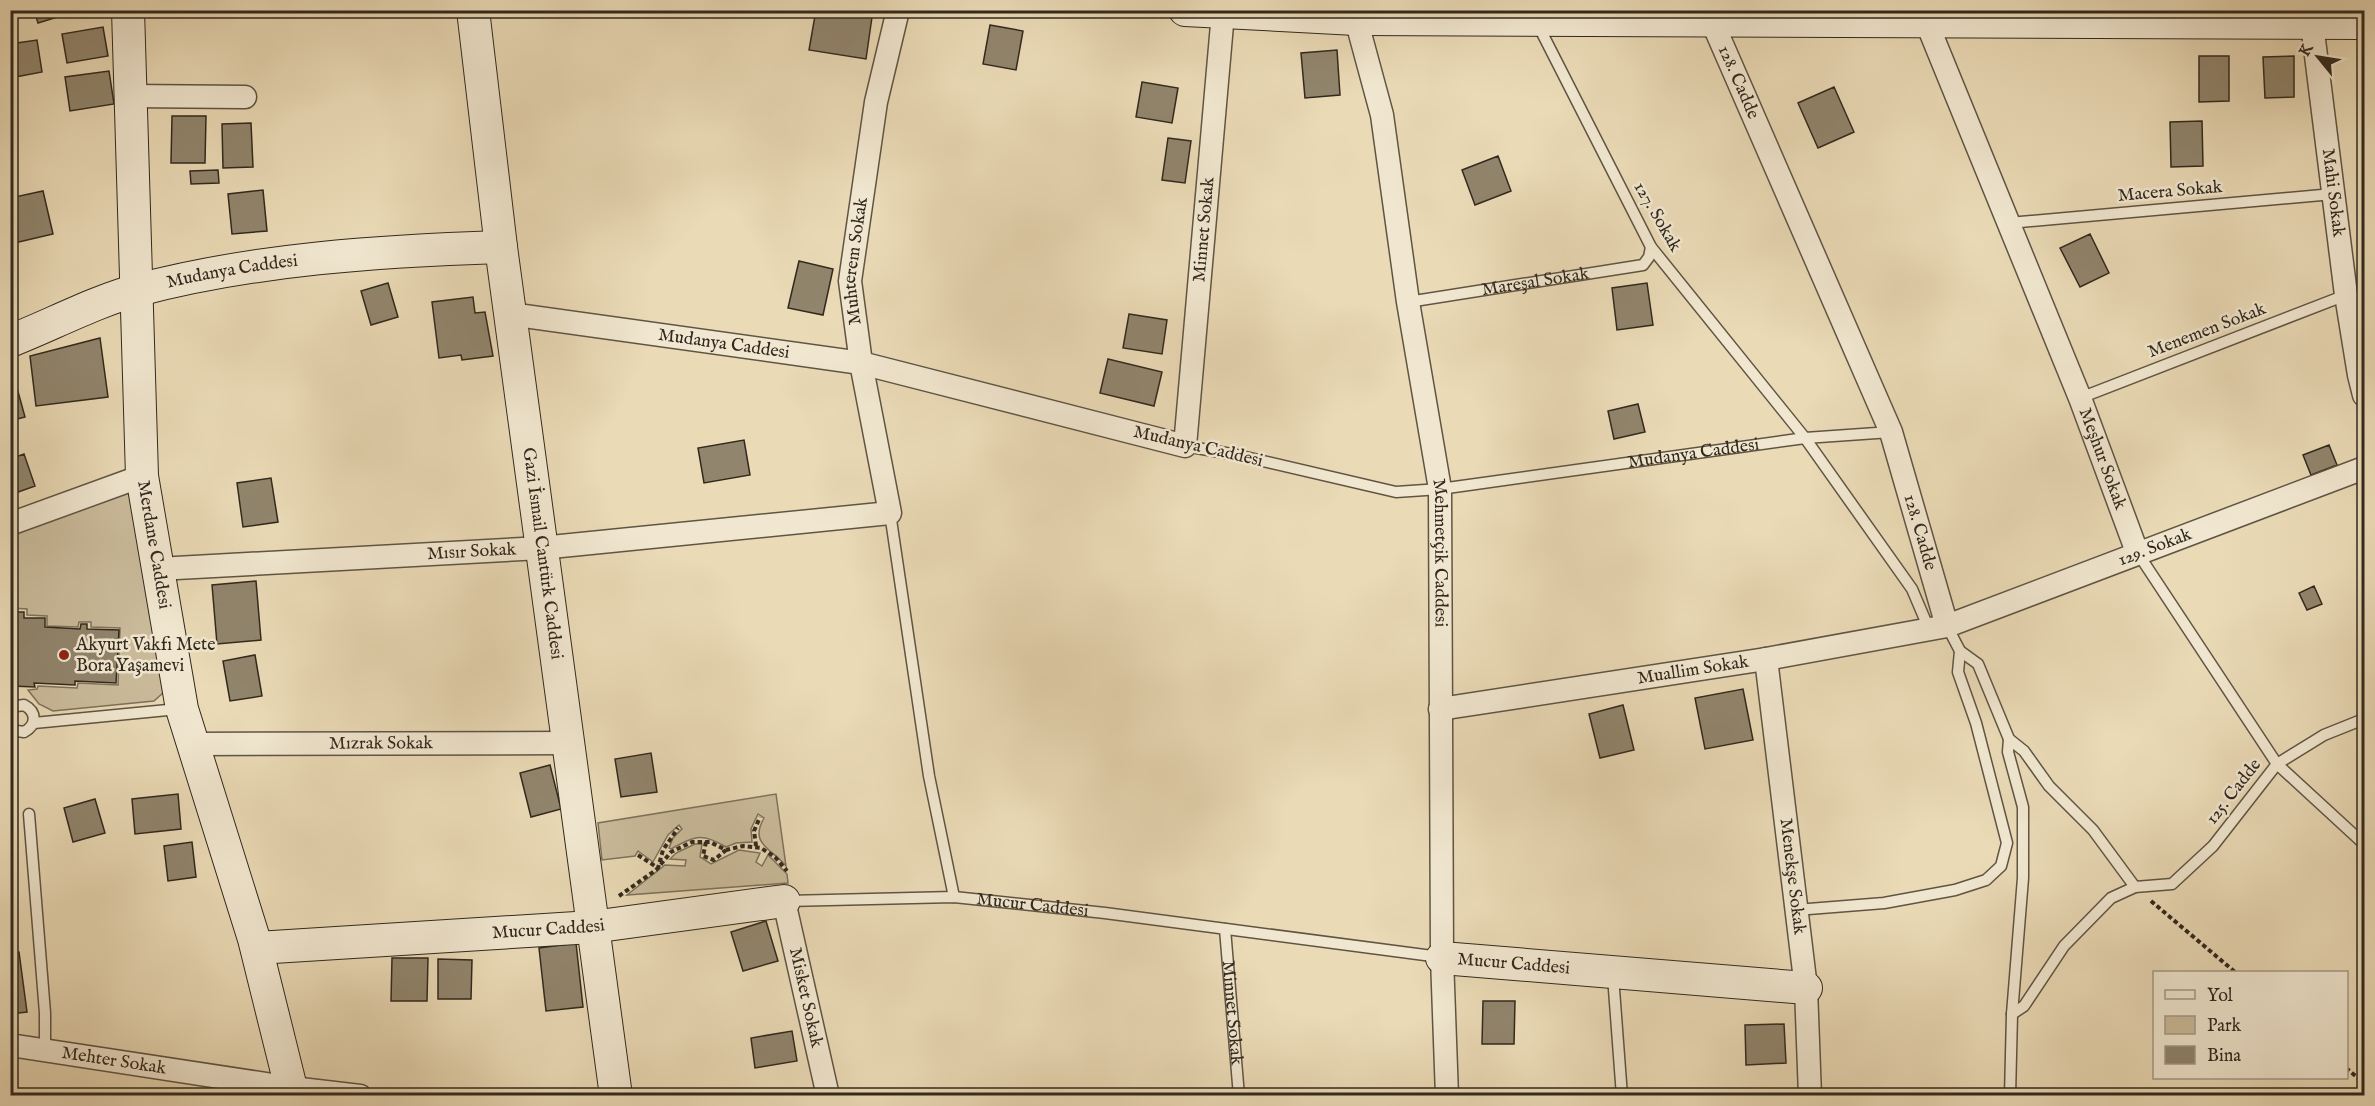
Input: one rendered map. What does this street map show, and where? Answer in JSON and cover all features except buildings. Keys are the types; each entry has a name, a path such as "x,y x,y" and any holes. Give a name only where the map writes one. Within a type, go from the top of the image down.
{"street":[{"name":"Merdane Caddesi","path":"128,10 142,476 182,709 256,948 292,1092"},
{"name":"Gazi İsmail Cantürk Caddesi","path":"473,10 501,247 616,1095"},
{"name":"Muhterem Sokak","path":"890,513 861,363 850,281 852,252 876,102 898,10"},
{"path":"1185,10 1356,19 1534,15 1926,21 1997,16 2312,24 2364,23"},
{"name":"Minnet Sokak","path":"1185,446 1223,13"},
{"name":"128. Cadde","path":"1696,16 1891,432 1938,627"},
{"name":"Mehmetçik Caddesi","path":"1356,19 1382,115 1408,302 1440,489 1440,709 1447,1095"},
{"name":"Meşhur Sokak","path":"1926,21 2080,398 2137,552"},
{"name":"Mahi Sokak","path":"2312,24 2346,295 2364,394"},
{"path":"130,96 245,97"},
{"name":"Mudanya Caddesi","path":"10,341 135,290 196,277 396,250 501,247"},
{"name":"Mudanya Caddesi","path":"510,314 861,363 1185,446"},
{"name":"129. Sokak","path":"1938,627 2364,468"},
{"path":"10,524 142,476"},
{"name":"Mısır Sokak","path":"158,569 541,548 890,513"},
{"name":"Muallim Sokak","path":"1440,709 1766,659 1938,627"},
{"name":"Menekşe Sokak","path":"1766,659 1806,988 1810,1095"},
{"name":"Mızrak Sokak","path":"193,744 568,743"},
{"name":"Mucur Caddesi","path":"256,948 592,921 786,886"},
{"name":"Misket Sokak","path":"786,886 828,1095"},
{"name":"Mucur Caddesi","path":"1443,958 1806,988"},
{"name":"Mehter Sokak","path":"10,1045 292,1092 360,1095"}],"lane":[{"name":"127. Sokak","path":"1534,15 1651,247 1805,438 1938,627"},
{"name":"Macera Sokak","path":"2009,223 2333,194"},
{"name":"Mareşal Sokak","path":"1408,302 1643,265 1649,257 1651,247"},
{"name":"Menemen Sokak","path":"2080,398 2346,295"},
{"name":"Mudanya Caddesi","path":"1185,446 1237,455 1396,492 1440,489 1805,438 1891,432"},
{"path":"890,513 929,776 954,897"},
{"name":"Meşhur Sokak","path":"2137,552 2277,764 2364,844"},
{"name":"128. Cadde","path":"1938,627 1960,651 1978,664 2009,739 2024,751 2049,786 2093,830 2135,887"},
{"path":"1796,910 1884,903 1955,890 1986,880 2001,866 2007,843 1976,723 1958,672 1960,651"},
{"path":"10,707 20,704 28,707 33,714 33,723"},
{"path":"10,730 24,732 33,723 182,709"},
{"name":"125. Cadde","path":"2135,887 2172,884 2213,846 2277,764 2324,735 2364,719"},
{"path":"2009,739 2008,752 2023,807 2023,878 2012,1014 2010,1095"},
{"path":"29,814 45,1013 45,1050"},
{"name":"Mucur Caddesi","path":"786,886 954,897 1443,958"},
{"path":"2012,1014 2024,1006 2064,946 2111,898 2135,887"},
{"name":"Minnet Sokak","path":"1225,929 1239,1095"},
{"path":"1612,972 1622,1095"}],"path":[{"path":"756,846 754,831 760,817"},
{"path":"658,868 663,850 678,828"},
{"path":"592,921 658,868 675,849 692,842 706,842 726,850 756,846 776,857 786,886"},
{"path":"706,842 703,856 707,860 714,860 726,850"},
{"path":"638,855 658,868"},
{"path":"2135,887 2234,971"},
{"path":"2348,1070 2364,1083"}],"green space":[{"path":"133,489 164,692 154,701 53,711 39,704 28,690 37,689 38,686 77,688 78,683 118,685 120,628 91,627 91,622 79,622 78,627 47,626 47,616 27,615 27,609 11,608 11,534"},
{"path":"776,794 786,866 760,840 760,827 764,818 758,814 751,829 752,842 736,843 726,847 711,839 699,837 671,849 669,848 673,838 682,829 679,825 668,835 653,862 638,851 635,856 602,860 598,823"},
{"path":"695,844 702,844 700,857 711,864 739,850 760,853 756,862 762,866 768,855 787,874 788,883 627,895 665,865 685,866 686,860 670,859 676,853"}],"place":[{"name":"Akyurt Vakfı Mete Bora Yaşamevi","path":"64,655"}]}
